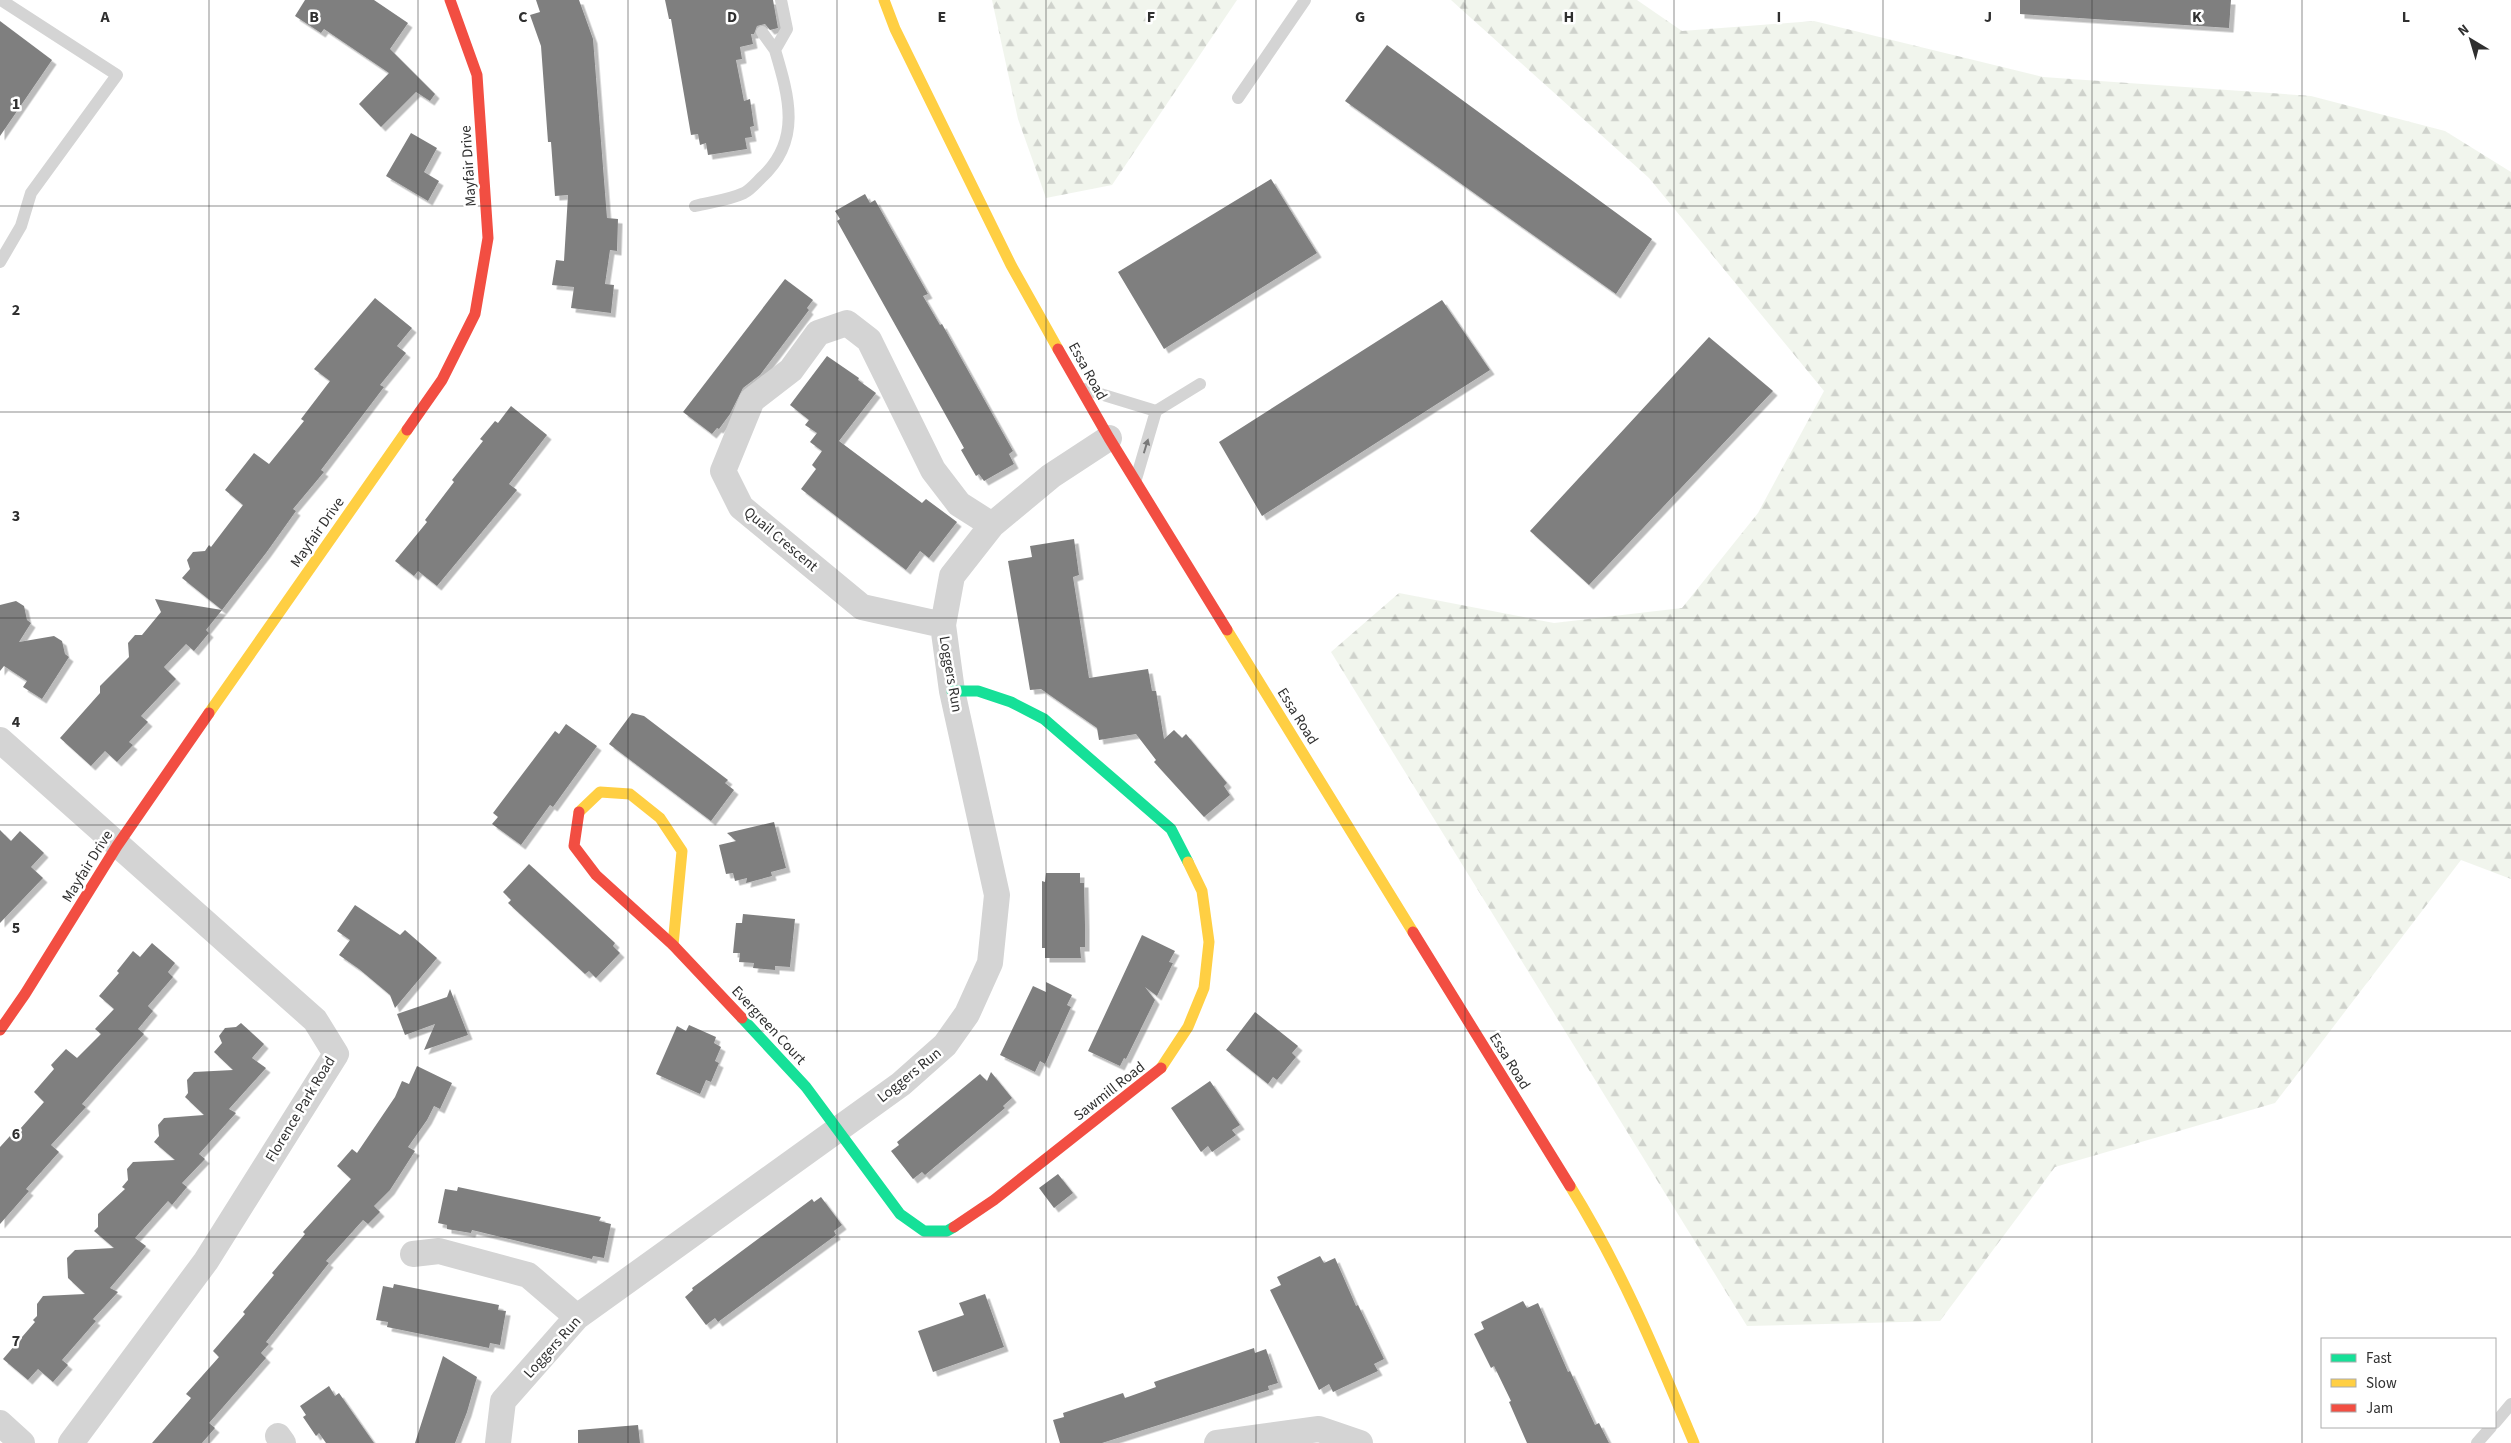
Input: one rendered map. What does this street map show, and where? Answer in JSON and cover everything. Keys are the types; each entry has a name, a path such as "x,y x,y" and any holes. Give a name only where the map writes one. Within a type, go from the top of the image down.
{"street":[{"name":"Mayfair Drive","path":"0,1030 25,994 117,846 442,380 475,314 488,238 477,75 450,0"},
{"name":"Essa Road","path":"884,0 895,29 1012,265 1080,388 1602,1239 1644,1322 1694,1443"},
{"name":"Quail Crescent","path":"943,625 862,606 741,507 723,471 752,400 791,370 818,333 847,323 869,340 934,470 959,504 992,525"},
{"name":"Loggers Run","path":"498,1443 504,1401 577,1317 901,1084 945,1046 967,1014 990,962 997,895 952,691 943,625 952,576 992,525 1051,476 1109,438"},
{"name":"Sawmill Road","path":"837,1131 900,1214 924,1231 947,1231 994,1200 1158,1072 1188,1027 1204,988 1209,942 1202,891 1171,829 1044,719 1011,702 978,691 952,691"},
{"name":"Florence Park Road","path":"0,740 315,1020 336,1054 206,1261 71,1443"},
{"name":"Evergreen Court","path":"673,945 682,851 660,818 630,794 600,792 578,813 574,846 596,875 673,945 806,1087 837,1131"},
{"path":"413,1254 439,1250 528,1275 577,1317"},
{"path":"0,1423 22,1443"},
{"path":"1217,1443 1319,1429 1360,1443"}],"lane":[{"path":"0,262 21,226 31,193 116,75 1,0"},
{"path":"775,50 787,29 781,0"},
{"path":"1238,98 1305,0"},
{"path":"696,206 744,193 773,167 785,146 788,126 788,102 775,50 762,32"},
{"path":"1135,480 1156,411 1200,384"},
{"path":"1080,388 1156,411"},
{"path":"2496,1422 2511,1404"},
{"path":"2477,1443 2490,1428"}],"green space":[{"path":"992,0 1237,0 1112,185 1046,198 1018,119"},
{"path":"1451,0 1637,0 1682,31 1814,21 2043,77 2311,96 2445,131 2511,172 2511,879 2461,860 2275,1103 2055,1167 1940,1321 1747,1326 1331,652 1399,593 1554,623 1682,608 1758,513 1824,391 1649,178"}],"building":[{"path":"305,0 374,0 408,23 390,49 435,94 430,101 416,92 381,127 359,104 389,73 324,29 321,33 295,16"},
{"path":"536,0 579,0 593,39 607,218 618,219 617,251 610,250 605,284 614,285 611,313 571,308 574,287 552,285 556,260 564,261 568,195 555,196 551,142 548,142 541,46 530,15 540,12"},
{"path":"665,0 773,0 778,28 770,30 765,24 757,26 754,34 751,34 753,44 740,47 742,59 736,60 744,101 750,99 754,126 750,127 752,137 745,138 747,149 708,155 706,143 700,145 698,134 691,135 671,19 669,19"},
{"path":"2020,0 2231,0 2229,28 2020,14"},
{"path":"0,21 52,60 0,136"},
{"path":"1387,45 1652,239 1616,294 1345,101"},
{"path":"411,133 437,148 424,172 439,181 428,201 386,176"},
{"path":"1271,179 1317,253 1164,349 1118,272"},
{"path":"865,194 870,203 875,200 928,294 923,296 940,325 942,324 1013,451 1009,454 1014,464 984,481 979,474 976,476 961,450 964,448 837,221 840,219 835,211"},
{"path":"785,279 813,300 807,308 809,310 760,375 743,388 730,414 719,429 717,428 712,434 683,412"},
{"path":"375,298 412,328 397,346 406,353 380,385 384,387 321,470 324,472 293,509 296,511 222,610 182,578 190,569 187,560 193,552 205,551 209,545 211,547 243,505 225,490 254,453 269,464 304,421 301,419 330,381 314,369"},
{"path":"1442,300 1490,370 1262,516 1219,442"},
{"path":"1709,337 1773,391 1589,585 1530,531"},
{"path":"827,356 859,378 858,380 876,393 839,441 922,503 926,499 957,522 929,558 920,551 906,570 801,489 816,469 812,465 822,451 810,442 817,433 805,425 809,420 790,405"},
{"path":"511,406 547,435 509,484 517,490 437,586 418,571 414,576 395,561 427,522 425,520 454,482 452,480 483,441 480,439 495,421 498,423"},
{"path":"1074,539 1079,575 1073,577 1089,678 1148,669 1152,691 1156,691 1164,739 1174,730 1182,738 1186,734 1227,783 1224,786 1230,795 1204,817 1154,762 1156,760 1136,734 1099,740 1097,728 1041,689 1030,690 1008,561 1032,557 1030,546"},
{"path":"155,599 222,610 206,630 209,633 194,651 186,644 164,667 176,679 141,716 148,722 129,742 133,745 117,762 105,751 91,766 60,738 100,693 100,686 129,657 128,643 135,635 142,635 161,612"},
{"path":"16,601 24,606 27,620 31,623 19,642 54,636 62,641 65,654 69,657 42,699 23,687 27,681 4,666 0,671 0,605"},
{"path":"632,713 644,716 728,780 725,783 734,790 711,821 609,744"},
{"path":"566,724 597,746 553,807 550,805 521,845 492,824 498,817 493,813 555,731 559,734"},
{"path":"774,822 786,868 771,872 772,876 746,883 747,878 735,881 733,873 726,874 719,845 736,841 727,833"},
{"path":"0,830 11,841 20,831 44,853 31,867 43,878 0,923"},
{"path":"529,864 615,943 613,946 620,953 596,978 589,971 585,974 508,903 511,900 503,892"},
{"path":"1046,873 1080,873 1080,883 1084,883 1085,925 1085,947 1080,947 1081,958 1045,958 1045,948 1042,948 1042,881 1045,882"},
{"path":"355,905 400,935 405,930 437,958 395,1008 390,995 339,955 350,940 337,931"},
{"path":"743,914 795,919 790,967 775,966 775,970 753,968 754,963 739,962 740,953 733,953 736,923 742,923"},
{"path":"1142,935 1175,951 1169,962 1173,963 1157,996 1145,987 1155,1000 1126,1059 1124,1058 1120,1066 1088,1051"},
{"path":"152,943 175,963 168,972 173,977 148,1006 153,1011 138,1029 144,1034 82,1104 86,1107 51,1145 59,1152 26,1189 29,1191 0,1224 0,1147 10,1136 12,1138 44,1102 34,1092 54,1069 51,1065 66,1049 77,1058 101,1034 95,1029 114,1009 99,996 119,973 117,971 133,951 140,957"},
{"path":"1046,982 1072,995 1067,1005 1071,1007 1045,1064 1040,1061 1035,1072 1000,1055 1033,986 1046,992"},
{"path":"450,989 468,1035 424,1050 435,1024 405,1035 397,1014 447,997"},
{"path":"1255,1012 1298,1046 1292,1053 1296,1057 1277,1080 1273,1077 1268,1084 1226,1050"},
{"path":"241,1023 264,1044 252,1058 266,1068 229,1109 236,1113 199,1154 205,1159 182,1183 187,1187 172,1205 168,1201 135,1238 146,1246 110,1288 118,1292 93,1319 96,1321 62,1360 68,1365 53,1382 38,1369 28,1380 3,1359 35,1322 33,1320 37,1316 37,1304 43,1296 85,1294 68,1278 67,1258 75,1250 114,1248 94,1231 98,1227 98,1214 125,1189 122,1187 128,1180 127,1169 133,1162 175,1160 154,1142 159,1136 158,1125 164,1118 204,1115 185,1097 188,1093 187,1080 194,1072 233,1070 214,1052 222,1043 219,1036 225,1028 236,1027"},
{"path":"689,1025 716,1037 714,1043 721,1047 715,1061 719,1063 711,1082 706,1080 700,1094 656,1074 677,1026 686,1031"},
{"path":"417,1066 452,1083 440,1109 434,1106 427,1120 408,1147 415,1151 390,1190 374,1206 380,1212 368,1224 363,1220 326,1261 329,1263 266,1342 269,1344 261,1353 266,1358 209,1423 215,1428 202,1443 152,1443 191,1398 186,1394 219,1357 213,1351 245,1314 243,1312 274,1275 272,1273 305,1234 303,1232 351,1179 337,1166 352,1149 357,1153 395,1097 402,1081 409,1084"},
{"path":"991,1072 1012,1098 1003,1106 1005,1108 925,1175 922,1172 913,1179 891,1151 899,1145 897,1142 980,1074 987,1081"},
{"path":"1210,1081 1240,1125 1232,1130 1236,1135 1212,1152 1208,1146 1201,1152 1171,1108"},
{"path":"1058,1174 1073,1193 1054,1208 1039,1188"},
{"path":"458,1187 601,1217 599,1221 611,1224 604,1258 593,1256 592,1259 472,1230 471,1233 447,1229 447,1225 438,1223 445,1189 457,1191"},
{"path":"821,1197 842,1225 834,1231 836,1235 718,1322 715,1318 706,1325 685,1297 693,1290 692,1288 812,1199 814,1202"},
{"path":"1320,1256 1324,1263 1335,1258 1356,1306 1358,1305 1384,1359 1374,1364 1378,1371 1333,1392 1329,1384 1319,1390 1270,1290 1281,1285 1277,1277"},
{"path":"394,1284 499,1305 498,1310 506,1311 500,1345 490,1343 489,1348 387,1327 388,1322 376,1320 383,1286 393,1288"},
{"path":"985,1294 1004,1347 933,1372 918,1331 964,1315 959,1303"},
{"path":"1523,1301 1527,1308 1538,1303 1568,1372 1570,1371 1595,1425 1599,1423 1609,1443 1527,1443 1509,1402 1511,1401 1494,1366 1491,1368 1474,1334 1484,1329 1481,1322"},
{"path":"1254,1348 1255,1353 1266,1349 1278,1383 1268,1386 1269,1390 1102,1443 1060,1443 1053,1420 1064,1417 1063,1413 1123,1393 1125,1398 1156,1387 1154,1382"},
{"path":"443,1356 477,1377 467,1412 455,1443 415,1443"},
{"path":"329,1386 335,1396 339,1393 374,1443 326,1443 319,1433 316,1436 303,1417 306,1415 300,1406"},
{"path":"638,1425 640,1443 578,1443 578,1430"}],"traffic: fast":[{"path":"952,691 978,691 1011,702 1044,719 1171,829 1188,862"},
{"path":"742,1018 806,1087 900,1214 924,1231 947,1231 954,1227"}],"traffic: slow":[{"path":"884,0 895,29 1011,265 1058,349"},
{"path":"209,713 407,430"},
{"path":"1227,630 1413,932"},
{"path":"579,812 600,792 630,794 660,818 682,851 673,945"},
{"path":"1161,1068 1188,1027 1204,988 1209,942 1202,891 1188,862"},
{"path":"1570,1186 1589,1217 1622,1280 1652,1344 1694,1443"}],"traffic: jam":[{"path":"407,430 442,380 475,314 488,238 477,75 450,0"},
{"path":"1058,349 1109,438 1227,630"},
{"path":"0,1030 25,994 117,846 209,713"},
{"path":"579,812 574,846 596,875 673,945 742,1018"},
{"path":"1413,932 1570,1186"},
{"path":"954,1227 994,1200 1161,1068"}]}
